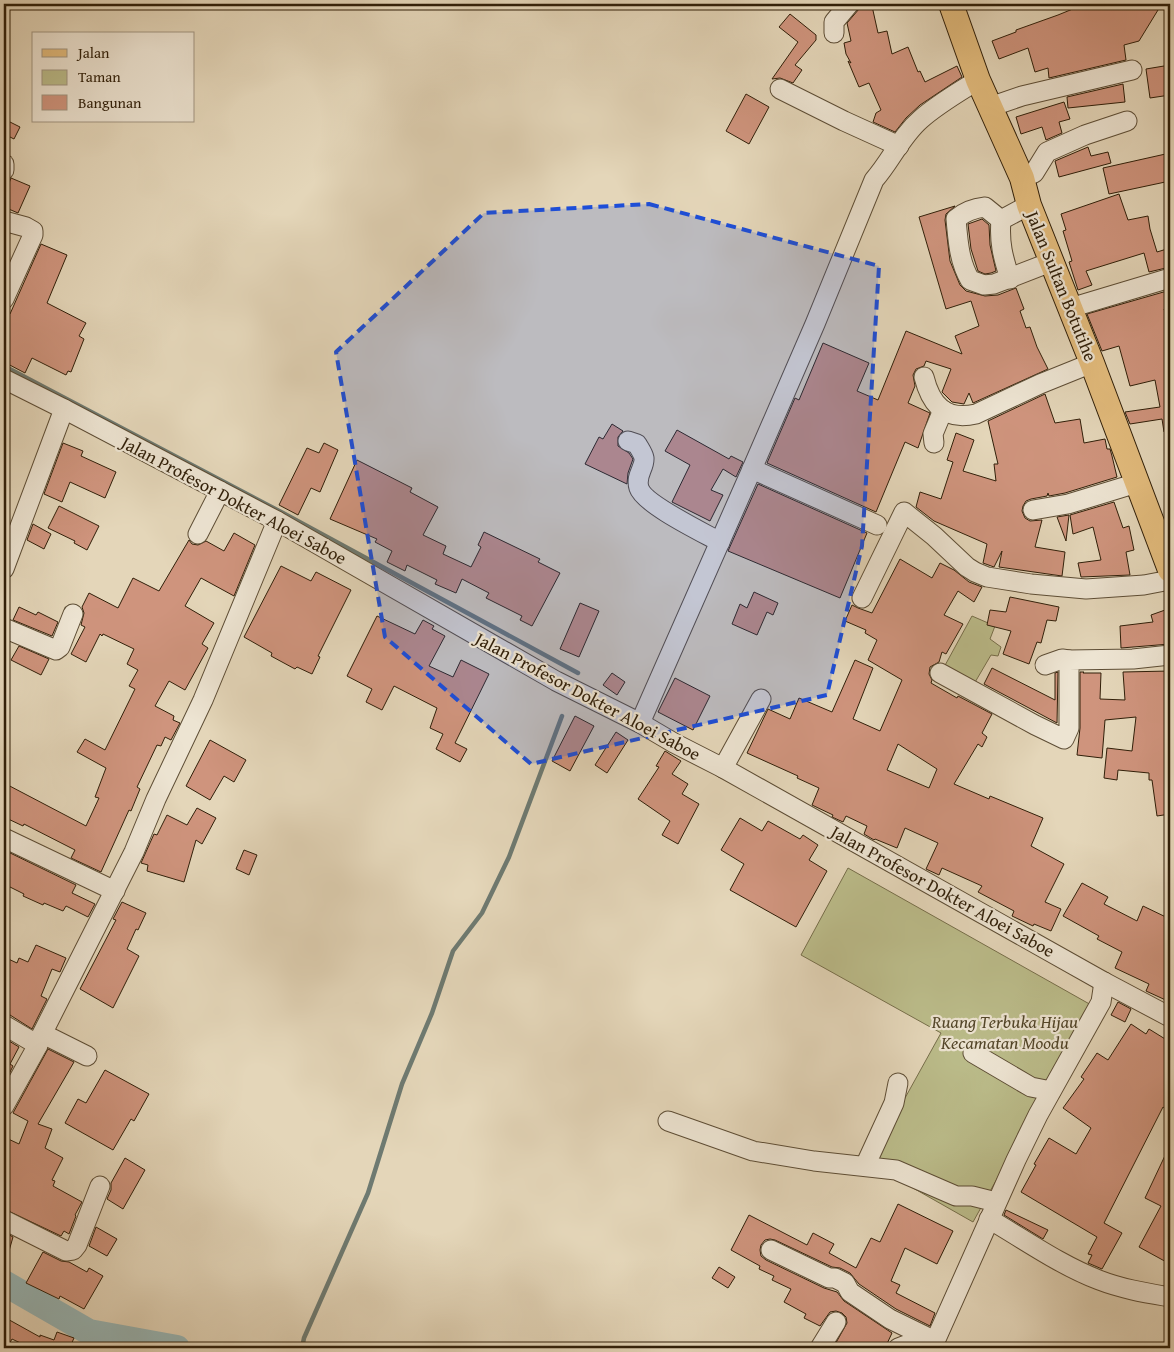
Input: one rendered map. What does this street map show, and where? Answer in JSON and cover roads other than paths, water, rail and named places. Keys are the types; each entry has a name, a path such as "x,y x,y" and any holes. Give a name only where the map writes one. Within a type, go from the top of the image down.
{"main road":[{"name":"Jalan Sultan Botutihe","path":"951,4 978,80 1022,178 1029,205 1092,363 1170,570"}],"street":[{"path":"834,34 834,22 849,4"},
{"path":"990,107 1022,96 1132,70"},
{"path":"640,723 752,469 874,180 921,119 978,80"},
{"path":"780,89 844,122 899,146"},
{"path":"1022,178 1034,173 1047,152 1085,135 1127,121"},
{"path":"4,164 4,170"},
{"path":"1001,220 1029,205"},
{"path":"1001,220 985,207 960,216 956,220 961,258 970,280 984,285 994,284 1051,262"},
{"path":"1001,220 1001,252 1010,279"},
{"path":"4,221 29,228 33,231 34,235 4,299"},
{"path":"1070,308 1170,278"},
{"path":"924,377 927,392 932,401 953,415 968,416 1092,363"},
{"name":"Jalan Profesor Dokter Aloei Saboe","path":"4,379 277,521 556,681 640,723 723,768 1104,982 1170,1017"},
{"path":"4,569 64,409"},
{"path":"934,444 933,434 943,410"},
{"path":"628,441 637,444 642,453 644,460 638,475 640,490 644,496 720,542"},
{"path":"752,469 877,525"},
{"path":"1033,510 1068,504 1137,483"},
{"path":"198,534 220,491"},
{"path":"862,598 904,512 934,536 967,567 987,576 1031,584 1086,590 1144,585 1170,580"},
{"path":"4,1106 115,891 203,700 277,521"},
{"path":"4,628 56,650 60,647 73,614"},
{"path":"1045,665 1062,659 1133,659 1170,655"},
{"path":"940,673 1064,739 1069,728 1069,660"},
{"path":"723,768 761,699"},
{"path":"4,838 115,891"},
{"path":"934,1345 996,1202 1052,1091 1101,1002 1104,982"},
{"path":"4,1025 87,1056"},
{"path":"973,1053 1031,1087 1052,1091"},
{"path":"865,1166 894,1103 898,1082"},
{"path":"668,1121 752,1151 814,1161 896,1170 956,1196 972,1196 996,1202"},
{"path":"4,1220 66,1251 73,1250 77,1245 100,1186"},
{"path":"989,1219 1067,1265 1100,1281 1140,1292 1170,1297"},
{"path":"771,1250 829,1278 836,1278 845,1283 850,1292 934,1345"},
{"path":"820,1348 836,1322"},
{"path":"898,1348 911,1343 934,1345"}],"waterway":[{"path":"4,366 283,513 578,673"},
{"path":"302,1348 304,1338 368,1193 402,1084 432,1013 453,951 482,913 509,857 562,716"},
{"path":"4,1283 89,1332 177,1348"}],"park label":[{"name":"Ruang Terbuka Hijau Kecamatan Moodu","path":"1005,1031"}]}
